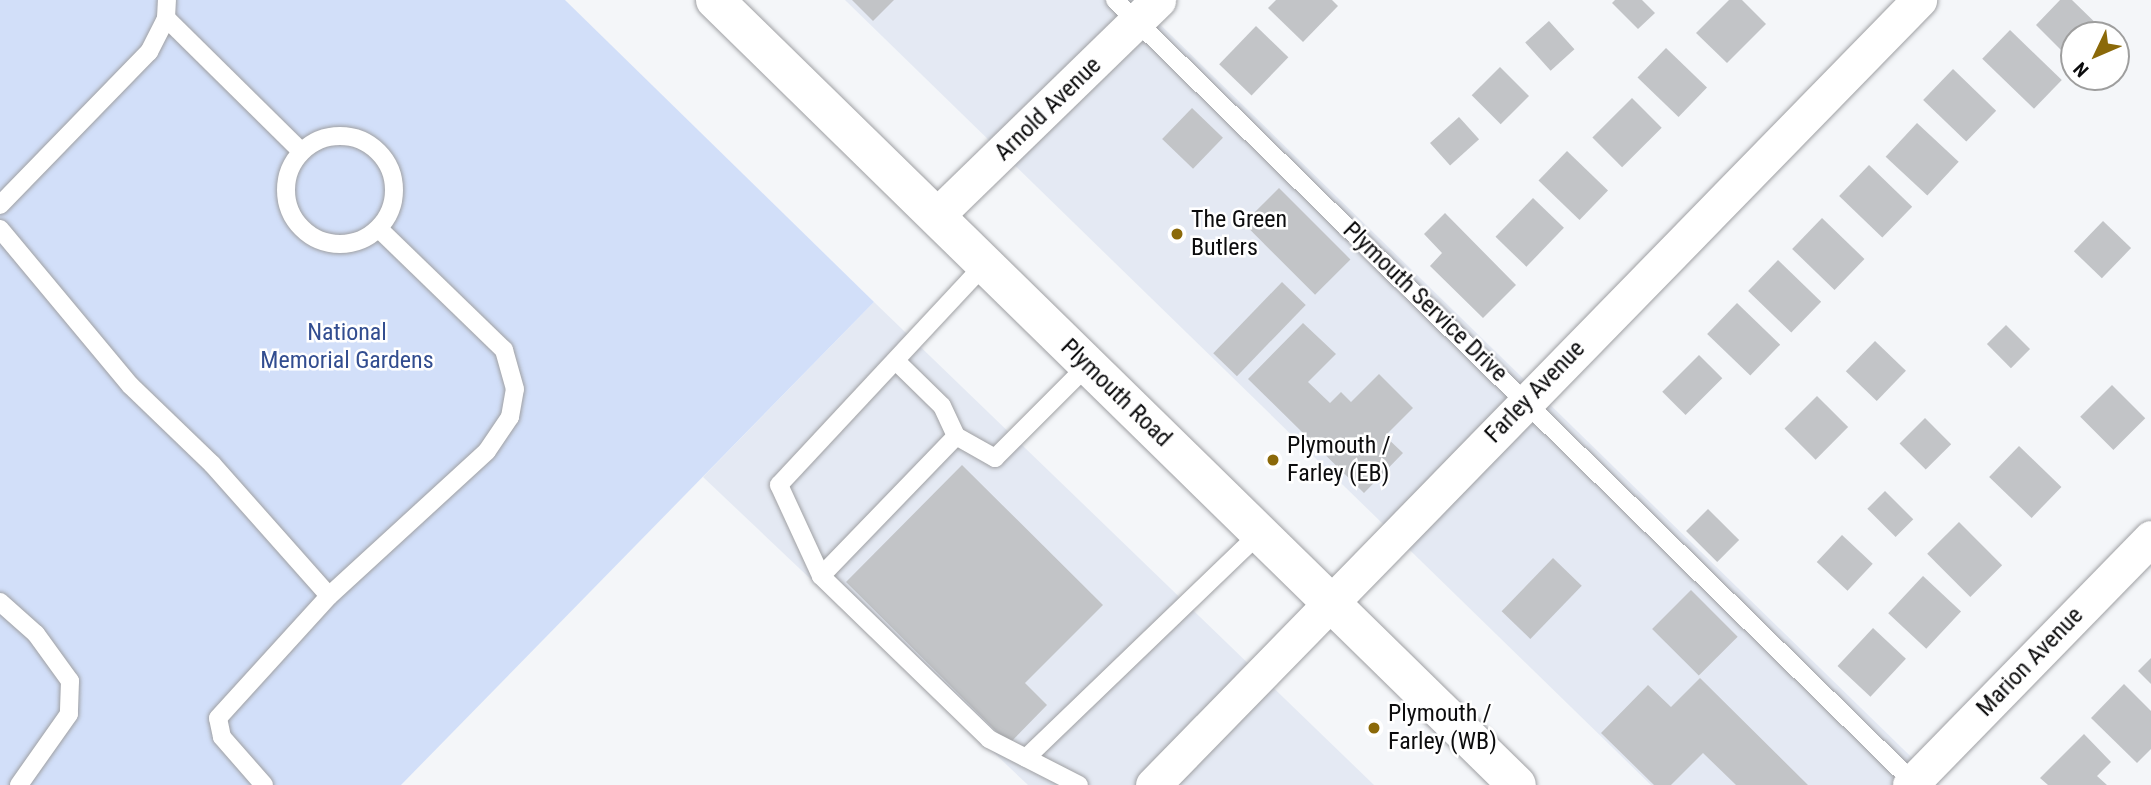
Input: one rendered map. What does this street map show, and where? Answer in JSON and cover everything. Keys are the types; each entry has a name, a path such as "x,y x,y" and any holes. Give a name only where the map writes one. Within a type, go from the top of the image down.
{"main road":[{"name":"Plymouth Road","path":"715,0 1517,785"}],"street":[{"name":"Farley Avenue","path":"1153,785 1919,0"},
{"name":"Arnold Avenue","path":"936,216 1137,7"},
{"name":"Marion Avenue","path":"1913,784 2151,538"}],"lane":[{"name":"Plymouth Service Drive","path":"1137,7 1525,401 1913,784"},
{"path":"0,205 149,52 167,9 300,150"},
{"path":"340,133 381,150 397,191 381,231 340,247 300,231 283,190 300,150 340,133"},
{"path":"0,229 131,386 212,464 329,596"},
{"path":"264,785 230,748 218,718 329,596 487,451 510,417 515,389 504,350 381,231"},
{"path":"985,264 779,485 821,576 989,739 1079,785"},
{"path":"896,361 942,406 956,436 995,458 1088,365"},
{"path":"821,576 956,436"},
{"path":"1026,758 1260,533"},
{"path":"0,602 36,634 70,681 69,714 19,785"}],"shaded area":[{"path":"845,0 1135,0 1940,785 1651,785"},
{"path":"874,302 1374,785 1028,785 703,477"}],"green space":[{"name":"National Memorial Gardens","path":"0,0 565,0 874,302 401,785 0,785"}],"building":[{"path":"852,0 894,0 873,21"},
{"path":"1276,0 1332,0 1338,6 1303,42 1268,8"},
{"path":"1615,0 1642,0 1655,13 1638,29 1612,3"},
{"path":"1729,0 1742,0 1766,24 1727,63 1696,33"},
{"path":"2060,0 2072,0 2094,21 2060,21 2060,49 2036,25"},
{"path":"1549,21 1574,49 1551,71 1525,42"},
{"path":"1256,26 1288,57 1252,95 1219,64"},
{"path":"2010,30 2060,78 2060,82 2034,109 1982,59"},
{"path":"1666,48 1707,88 1679,117 1638,77"},
{"path":"1500,67 1529,96 1501,124 1472,95"},
{"path":"1953,69 1996,111 1966,142 1923,100"},
{"path":"1632,98 1662,128 1622,167 1592,138"},
{"path":"1192,108 1223,138 1193,169 1162,139"},
{"path":"1459,117 1479,139 1450,165 1430,143"},
{"path":"1917,123 1959,162 1927,196 1886,157"},
{"path":"1567,151 1608,191 1580,220 1539,180"},
{"path":"1869,165 1912,207 1882,238 1839,196"},
{"path":"1279,188 1350,259 1315,295 1244,223"},
{"path":"1533,198 1564,228 1526,267 1495,237"},
{"path":"1445,213 1516,285 1483,318 1430,266 1442,253 1424,234"},
{"path":"1822,218 1864,259 1835,290 1792,249"},
{"path":"2103,221 2131,248 2102,278 2074,251"},
{"path":"1778,260 1821,302 1791,333 1748,291"},
{"path":"1282,282 1306,305 1237,376 1213,353"},
{"path":"1737,303 1780,345 1750,376 1707,334"},
{"path":"1303,323 1336,354 1308,382 1330,403 1341,392 1351,402 1379,374 1413,408 1385,436 1403,453 1364,493 1248,379"},
{"path":"2006,325 2030,349 2011,368 1987,344"},
{"path":"1875,341 1906,371 1877,401 1846,371"},
{"path":"1699,355 1722,378 1686,415 1662,392"},
{"path":"2112,385 2145,418 2113,450 2080,417"},
{"path":"1817,396 1848,427 1816,460 1784,429"},
{"path":"1925,418 1951,444 1926,470 1900,443"},
{"path":"2019,446 2061,487 2032,518 1989,477"},
{"path":"962,465 1103,605 1025,683 1047,705 1009,744 846,582"},
{"path":"1885,491 1913,519 1896,537 1867,509"},
{"path":"1708,509 1739,540 1717,562 1686,531"},
{"path":"1959,522 2002,565 1970,597 1927,554"},
{"path":"1842,535 1873,564 1847,591 1817,562"},
{"path":"1553,558 1582,586 1530,639 1502,611"},
{"path":"1923,576 1961,611 1926,649 1888,613"},
{"path":"1691,590 1738,637 1699,676 1652,629"},
{"path":"1873,628 1906,659 1870,697 1838,666"},
{"path":"2151,658 2151,684 2138,671"},
{"path":"1700,678 1808,785 1736,785 1703,753 1671,785 1654,785 1601,733 1648,685 1671,707"},
{"path":"2124,684 2151,711 2151,749 2137,763 2091,718"},
{"path":"2084,734 2111,762 2097,776 2107,785 2048,785 2040,778"}],"place":[{"name":"The Green Butlers","path":"1177,234"},
{"name":"Plymouth / Farley (EB)","path":"1273,460"},
{"name":"Plymouth / Farley (WB)","path":"1374,728"}]}
